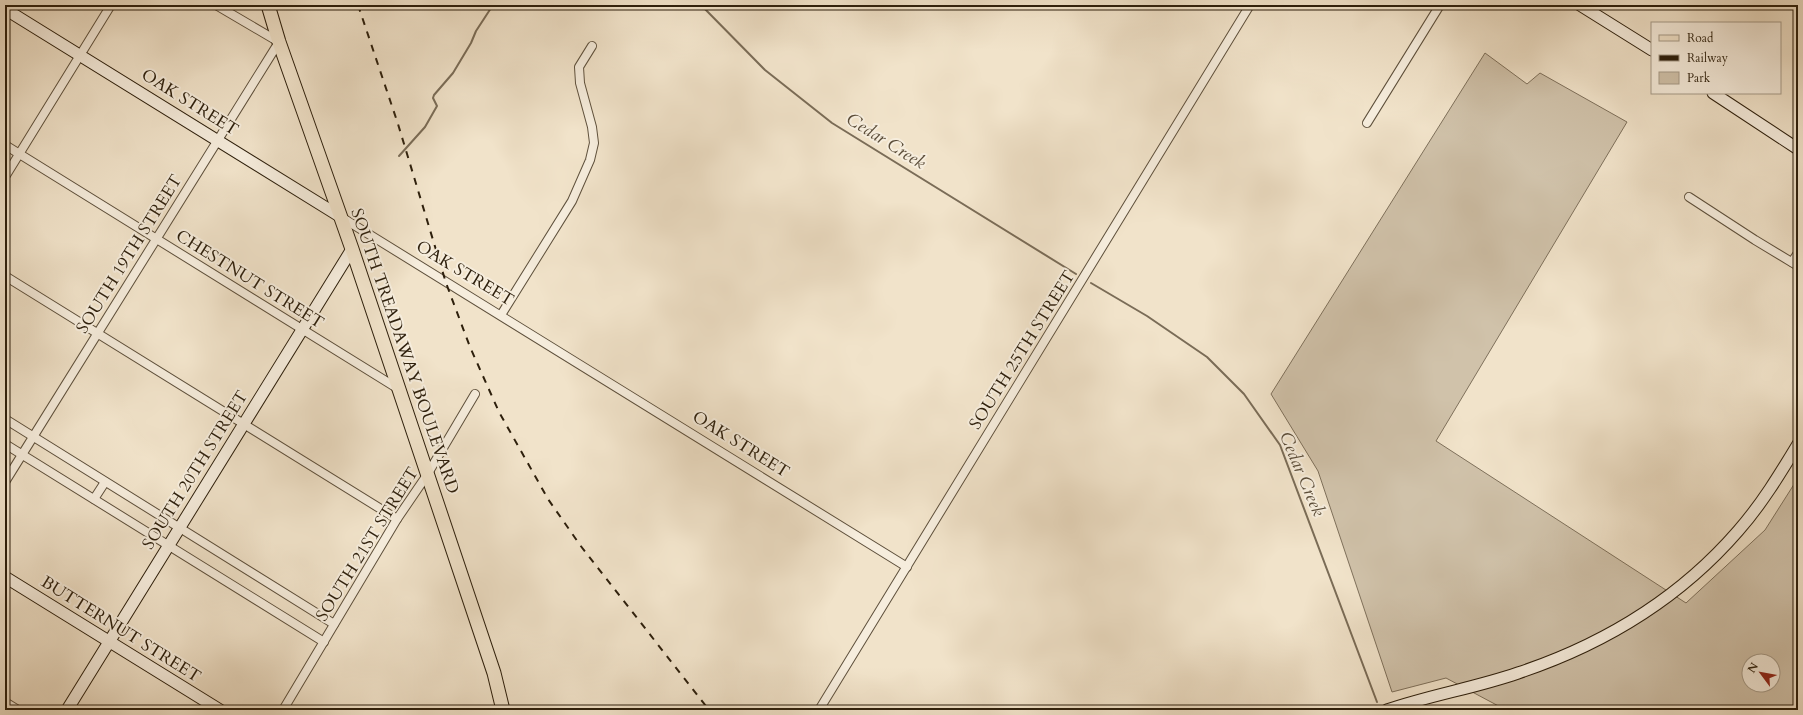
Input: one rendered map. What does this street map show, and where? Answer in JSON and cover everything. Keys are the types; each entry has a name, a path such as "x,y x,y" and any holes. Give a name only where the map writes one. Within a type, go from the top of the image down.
{"main road":[{"name":"SOUTH TREADAWAY BOULEVARD","path":"268,5 279,42 352,249 397,388 494,674 504,710"}],"street":[{"path":"5,176 111,5"},
{"path":"216,5 279,42"},
{"name":"SOUTH 25TH STREET","path":"819,710 1250,5"},
{"path":"1367,122 1440,5"},
{"path":"1580,5 1651,49"},
{"name":"OAK STREET","path":"5,9 907,567"},
{"name":"SOUTH 19TH STREET","path":"5,482 279,42"},
{"path":"501,315 572,201 590,160 594,143 592,126 580,83 579,67 592,46"},
{"path":"1715,94 1798,149"},
{"name":"CHESTNUT STREET","path":"5,145 397,388"},
{"path":"1689,197 1795,264 1798,253"},
{"name":"SOUTH 20TH STREET","path":"67,710 110,642 178,528 303,330 352,249"},
{"path":"5,276 397,519"},
{"name":"SOUTH 21ST STREET","path":"283,710 397,519 427,475 475,394"},
{"path":"5,419 334,624"},
{"path":"5,444 324,642"},
{"path":"1387,710 1412,701 1484,683 1538,666 1586,645 1620,628 1647,612 1700,570 1738,531 1779,475 1798,444"},
{"path":"94,499 105,482"},
{"name":"BUTTERNUT STREET","path":"5,577 220,710"},
{"path":"5,702 18,710"}],"green space":[{"path":"1485,53 1527,84 1540,73 1627,122 1436,441 1686,603 1765,530 1798,478 1798,710 1506,710 1446,678 1392,692 1318,471 1271,394"}],"waterway":[{"path":"399,156 425,127 437,106 433,98 434,95 453,73 471,43 476,31 493,5"},
{"name":"Cedar Creek","path":"701,5 765,70 832,123 1076,274"},
{"name":"Cedar Creek","path":"1091,283 1147,316 1207,357 1244,394 1280,445 1377,702"}],"railway":[{"path":"358,5 398,124 446,283 470,347 499,412 548,499 580,545 709,710"}]}
